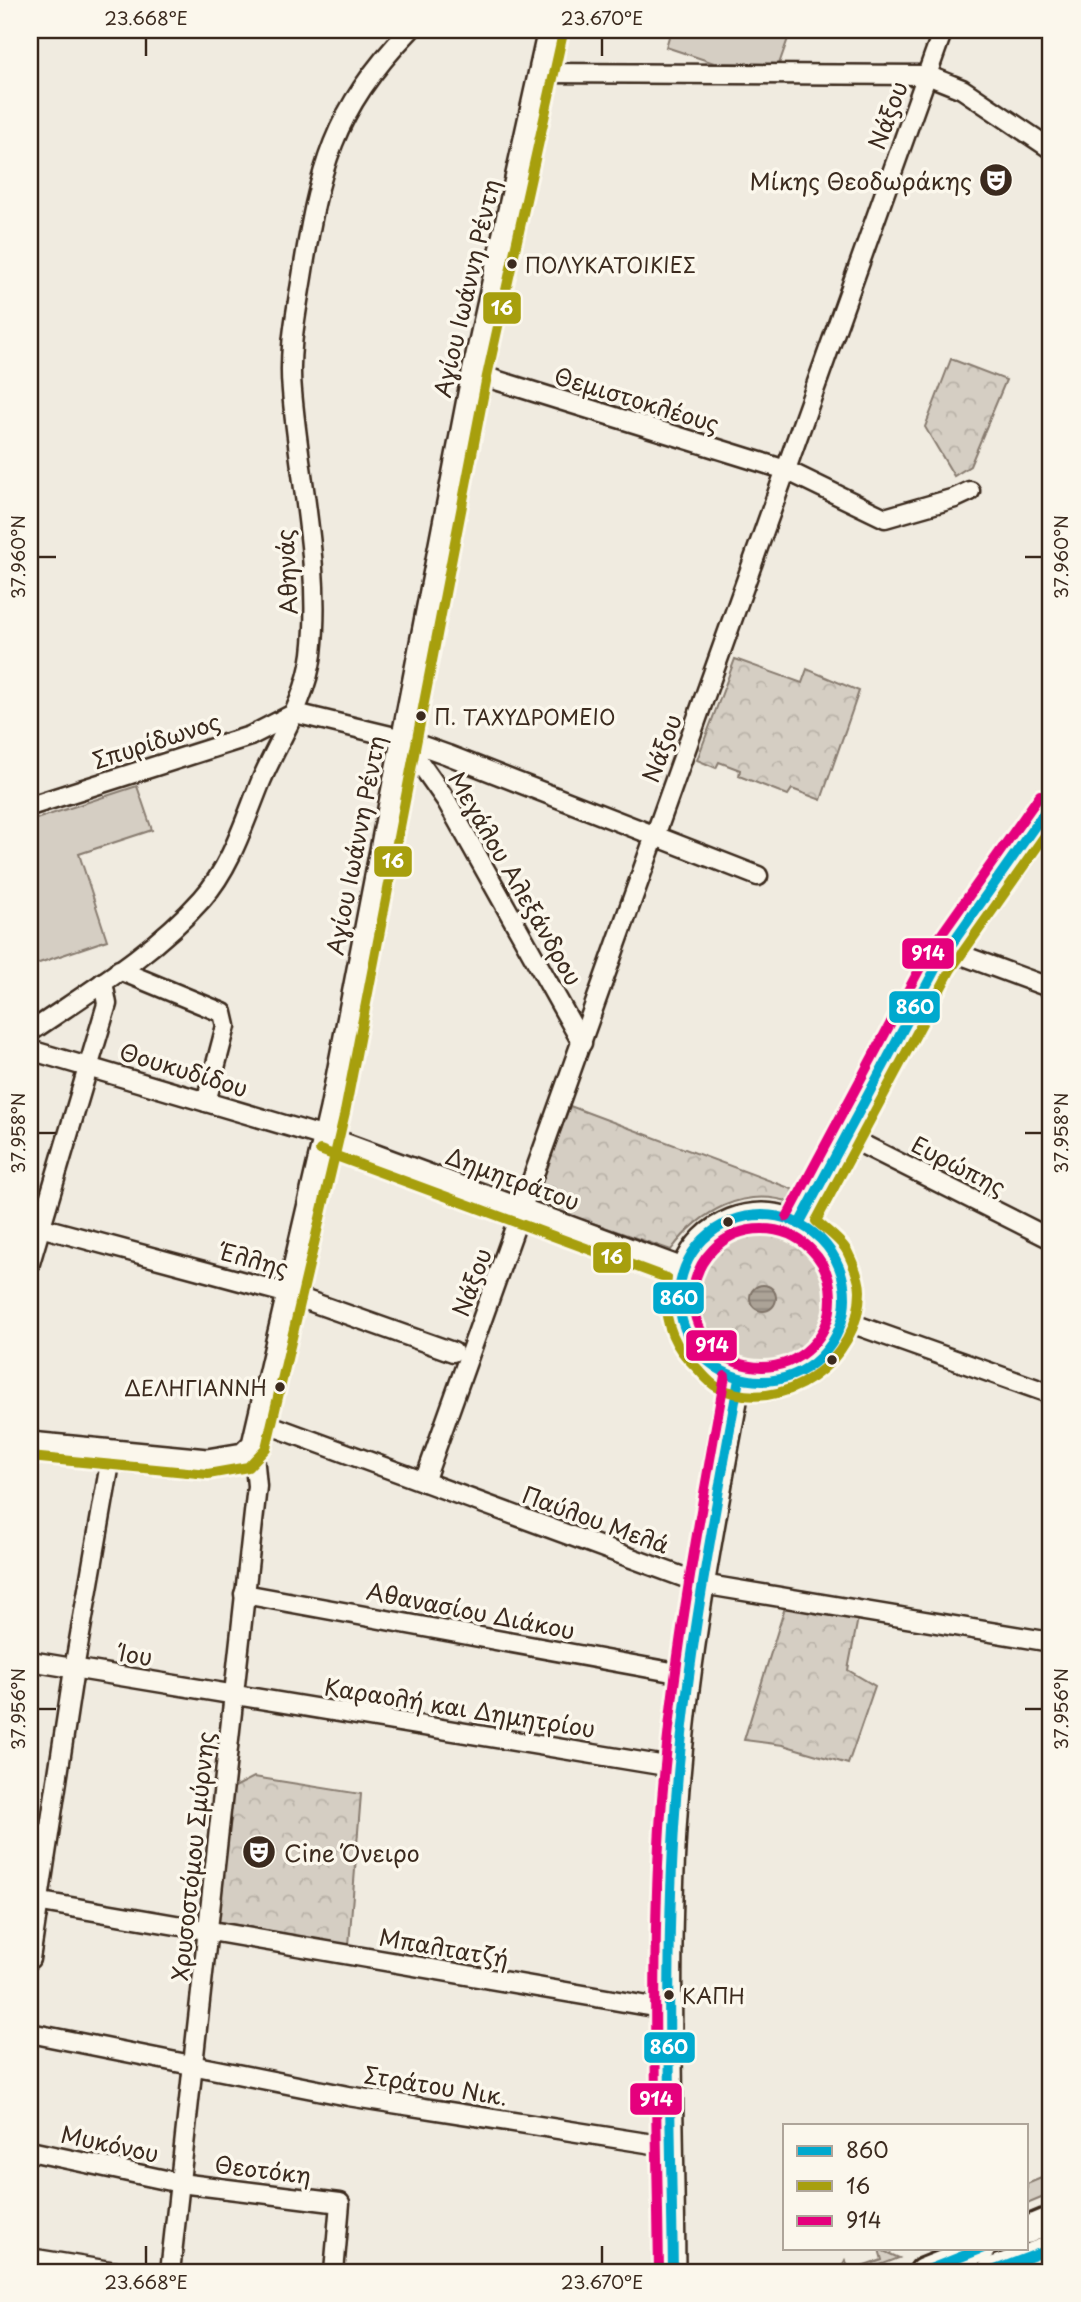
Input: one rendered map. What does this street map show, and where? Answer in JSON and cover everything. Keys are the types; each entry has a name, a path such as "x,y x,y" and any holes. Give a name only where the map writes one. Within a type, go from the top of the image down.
{"main road":[{"path":"799,1224 844,1135 939,962 1051,803"},
{"path":"770,1215 799,1224 825,1243 834,1257 845,1287 842,1320 825,1352 795,1374 777,1380 738,1378 710,1363 687,1335 678,1296 683,1269 695,1248 711,1231 738,1217 770,1215"},
{"path":"673,2272 671,2010 678,1768 688,1675 702,1584 738,1378"},
{"path":"1028,2230 1051,2220"},
{"path":"990,2272 1051,2249"},
{"path":"923,2272 977,2250"}],"street":[{"name":"Αθηνάς","path":"30,1032 166,937 205,896 244,828 261,782 295,713 310,665 313,596 309,528 291,371 314,200 328,153 347,113 385,59 410,30"},
{"name":"Αγίου Ιωάννη Ρέντη","path":"253,1444 325,1137 473,373 549,30"},
{"name":"Νάξου","path":"424,1482 943,30"},
{"path":"541,73 927,75 961,89 1051,149"},
{"name":"Θεμιστοκλέους","path":"473,373 786,470 885,518 955,498 970,491"},
{"path":"295,713 403,739 758,876"},
{"name":"Σπυρίδωνος","path":"30,806 250,736 295,713"},
{"name":"Μεγάλου Αλεξάνδρου","path":"403,739 446,800 582,1043"},
{"path":"948,950 1051,988"},
{"path":"119,970 223,1013 226,1026 206,1102"},
{"path":"30,1263 91,1066 107,1004 103,982"},
{"name":"Θουκυδίδου","path":"30,1049 325,1137"},
{"name":"Ευρώπης","path":"844,1135 1051,1239"},
{"name":"Δημητράτου","path":"325,1137 683,1269"},
{"name":"Έλλης","path":"40,1227 289,1294 453,1352"},
{"path":"842,1320 1051,1394"},
{"name":"Παύλου Μελά","path":"259,1421 702,1584 1051,1642"},
{"path":"30,1443 214,1460 243,1454 253,1444"},
{"name":"Χρυσοστόμου Σμύρνης","path":"170,2272 257,1486 253,1444"},
{"path":"30,1959 34,1901 112,1452"},
{"name":"Αθανασίου Διάκου","path":"244,1594 688,1675"},
{"name":"Ίου","path":"30,1661 234,1695"},
{"name":"Καραολή και Δημητρίου","path":"234,1695 678,1768"},
{"name":"Μπαλτατζή","path":"34,1901 671,2010"},
{"name":"Στράτου Νικ.","path":"30,2034 348,2096 672,2147"},
{"name":"Μυκόνου","path":"30,2151 180,2183"},
{"name":"Θεοτόκη","path":"180,2183 340,2203 334,2272"},
{"path":"30,2258 116,2272"}],"green space":[{"path":"671,30 791,30 779,64 714,63 666,47"},
{"path":"951,359 1006,380 970,466 954,476 925,427"},
{"path":"735,659 802,683 807,669 859,691 821,800 792,789 788,795 739,776 740,770 719,762 716,768 697,760"},
{"path":"137,786 152,830 79,854 107,940 30,966 30,821"},
{"path":"570,1106 800,1192 793,1203 757,1198 724,1206 695,1224 671,1250 534,1203"},
{"path":"760,1232 785,1237 806,1252 821,1273 826,1298 821,1323 806,1344 785,1359 760,1364 735,1359 714,1344 699,1323 694,1298 699,1273 714,1252 735,1237"},
{"path":"786,1604 858,1618 848,1670 875,1686 848,1764 783,1745 744,1740"},
{"path":"254,1777 361,1794 349,1945 215,1921 227,1791"},
{"path":"1051,2174 1051,2194 1028,2204 1028,2184"},
{"path":"879,2250 899,2258 862,2272 839,2272 845,2260 850,2271 882,2260"}],"shaded area":[{"path":"763,1285 772,1289 776,1298 772,1307 763,1311 754,1307 750,1298 754,1289"}],"transit line":[{"name":"16","path":"30,1457 208,1474 248,1467 266,1448 345,1112 487,376 563,33"},
{"name":"914","path":"787,1217 927,955 1040,795"},
{"name":"860","path":"799,1224 939,962 1051,803"},
{"name":"16","path":"320,1150 667,1278 667,1314 673,1336 685,1356 711,1383 742,1395 767,1395 791,1389 813,1377 832,1360 847,1340 857,1316 860,1287 851,1260 841,1243 816,1221 951,969 1051,827"},
{"name":"860","path":"762,1215 794,1221 821,1239 839,1266 845,1298 839,1330 821,1357 794,1375 762,1381 730,1375 703,1357 685,1330 679,1298 685,1266 703,1239 730,1221 762,1215"},
{"name":"914","path":"762,1229 788,1234 811,1249 826,1272 831,1298 826,1324 811,1347 788,1362 762,1367 736,1362 713,1347 698,1324 693,1298 698,1272 713,1249 736,1234 762,1229"},
{"name":"914","path":"659,2272 655,1994 660,1827 678,1657 725,1376"},
{"name":"860","path":"673,2272 669,1994 671,1884 678,1771 691,1659 739,1379"},
{"name":"860","path":"990,2272 1051,2249"},
{"name":"860","path":"923,2272 978,2250"}],"place":[{"name":"Μίκης Θεοδωράκης","path":"996,180"},
{"name":"ΠΟΛΥΚΑΤΟΙΚΙΕΣ","path":"512,264"},
{"name":"Π. ΤΑΧΥΔΡΟΜΕΙΟ","path":"421,716"},
{"name":"ΔΕΛΗΓΙΑΝΝΗ","path":"280,1387"},
{"name":"Cine Όνειρο","path":"259,1852"},
{"name":"ΚΑΠΗ","path":"669,1995"}]}
